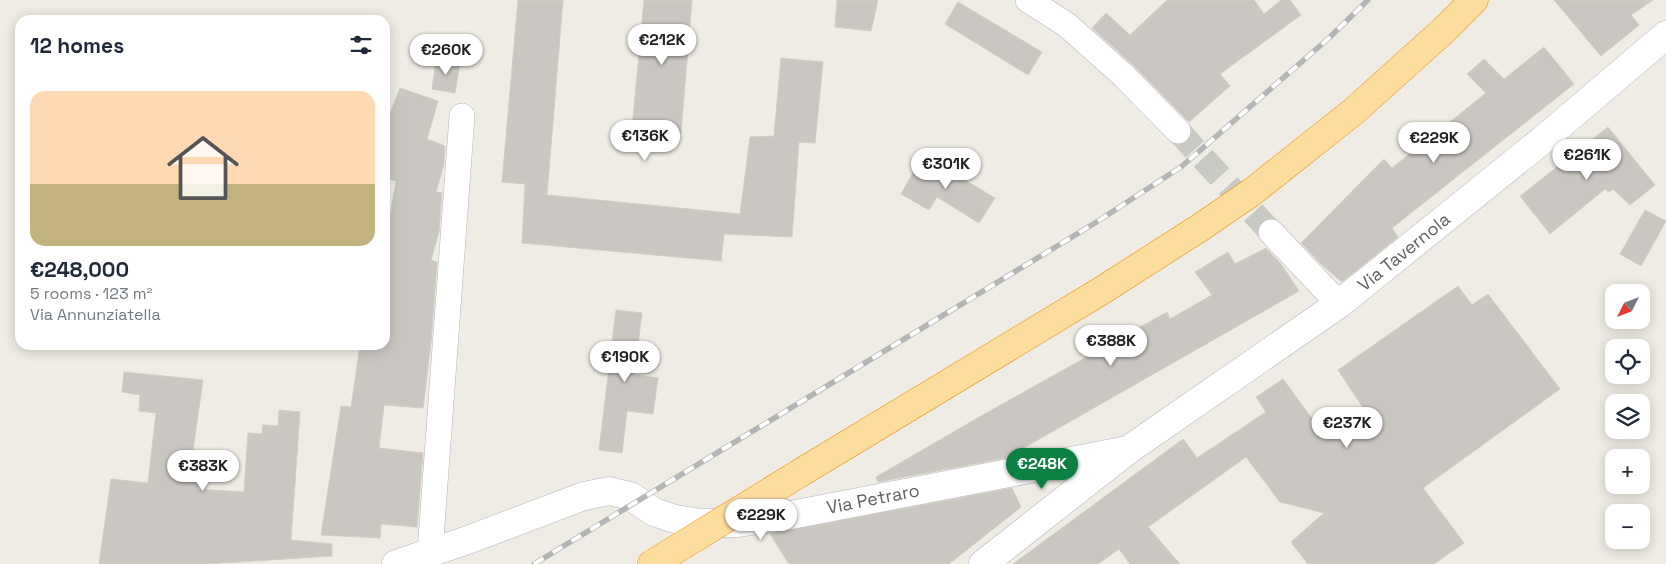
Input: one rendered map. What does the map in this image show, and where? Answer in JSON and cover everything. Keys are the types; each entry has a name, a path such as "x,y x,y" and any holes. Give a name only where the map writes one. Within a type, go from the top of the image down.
{"highway":[{"path":"652,564 1101,291 1201,227 1252,192 1354,110 1444,30 1474,0"}],"main road":[{"name":"Via Tavernola","path":"984,564 1128,450 1339,304 1545,138 1666,34"},
{"name":"Via Petraro","path":"396,564 584,496 609,491 630,496 654,512 675,519 701,523 738,523 786,516 1128,450"}],"street":[{"path":"1028,0 1066,25 1116,68 1178,131"},
{"path":"430,552 462,116"},
{"path":"1271,232 1339,304"}],"building":[{"path":"518,0 563,0 547,195 740,214 750,137 774,136 781,58 823,62 815,143 799,142 792,237 724,234 721,261 522,243 525,184 502,182"},
{"path":"644,0 692,0 681,133 632,129"},
{"path":"837,0 878,0 871,31 835,27"},
{"path":"1167,0 1254,0 1264,14 1281,0 1290,0 1301,15 1220,74 1230,86 1189,122 1133,65 1092,28 1106,13 1130,35"},
{"path":"1554,0 1653,0 1631,15 1639,25 1601,56"},
{"path":"958,2 1042,52 1028,75 945,24"},
{"path":"1544,47 1574,84 1392,228 1398,237 1342,282 1301,243 1384,159 1392,168 1486,93 1467,74 1484,59 1504,79"},
{"path":"436,60 460,63 455,93 432,89"},
{"path":"400,88 438,101 427,139 445,146 444,164 436,192 442,193 439,232 431,260 437,262 431,342 423,408 384,405 379,448 423,453 417,527 381,524 380,538 321,535 341,406 351,407 359,350 390,350 390,216 396,181 390,179 390,113"},
{"path":"1608,127 1655,185 1630,205 1613,189 1609,192 1605,189 1550,234 1520,196"},
{"path":"923,155 995,198 979,223 937,197 929,210 901,194"},
{"path":"1645,210 1666,221 1641,266 1620,254"},
{"path":"1266,248 1281,264 1299,291 1006,458 878,482 876,477 981,416 1167,312 1170,319 1212,295 1195,272 1228,252 1235,264"},
{"path":"1458,286 1472,305 1488,294 1560,389 1423,488 1464,543 1434,564 1308,564 1291,542 1324,513 1280,502 1246,457 1148,527 1180,564 1130,564 1119,549 1098,564 1013,564 1183,439 1197,458 1266,412 1256,397 1283,379 1324,435 1364,409 1338,370"},
{"path":"616,310 642,313 634,375 658,378 653,414 627,411 622,453 599,450"},
{"path":"124,372 203,380 193,450 204,452 198,489 244,492 248,433 262,434 263,425 278,426 279,410 300,412 291,540 332,544 332,556 207,564 99,564 111,479 148,483 156,413 139,411 140,395 122,392"},
{"path":"1012,488 1021,507 949,564 789,564 770,534"}],"tunnel":[{"path":"1178,131 1271,232"}],"railway":[{"path":"534,564 1095,223 1181,167 1329,38 1368,0"}]}
